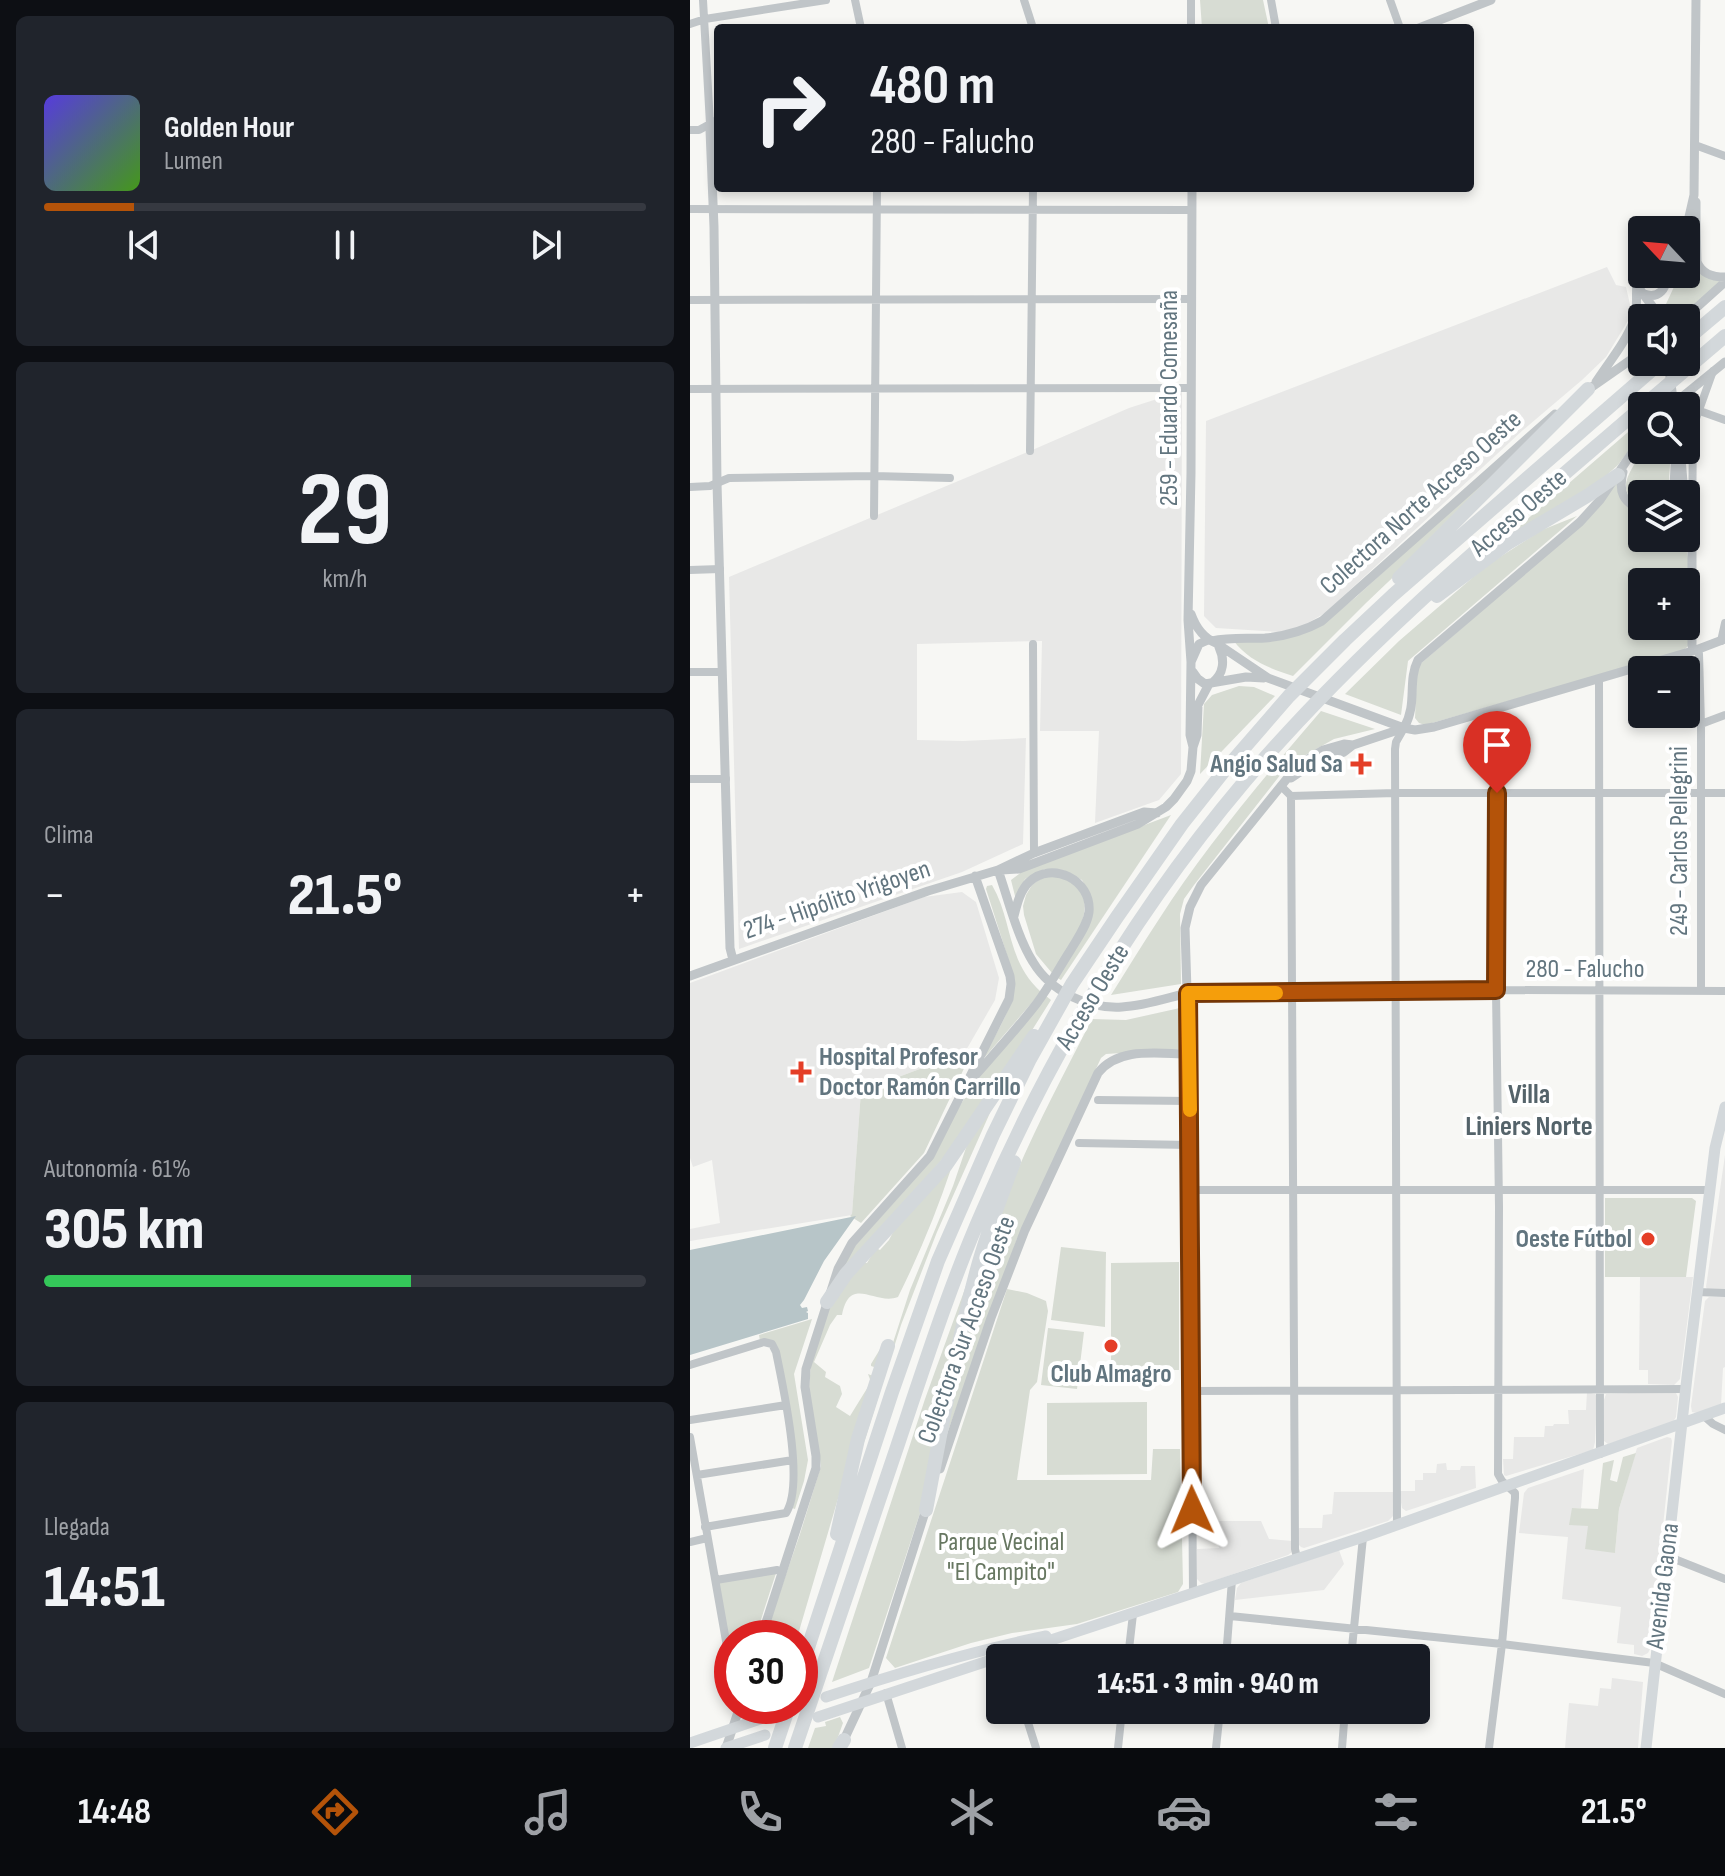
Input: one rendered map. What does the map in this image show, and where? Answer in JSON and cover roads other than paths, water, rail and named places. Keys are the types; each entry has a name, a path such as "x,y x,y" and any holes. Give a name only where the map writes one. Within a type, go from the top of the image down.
{"highway":[{"path":"1700,328 1725,307"},
{"name":"Acceso Oeste","path":"1659,392 1725,336"},
{"name":"Acceso Oeste","path":"818,1619 943,1248 1006,1107 1072,984 1148,871 1224,771 1289,696 1345,640 1469,527 1645,376"},
{"path":"1345,640 1390,587 1591,386"},
{"name":"Acceso Oeste","path":"798,1742 948,1295 983,1209 1045,1079 1134,929 1201,836 1285,735 1385,634 1475,551 1628,419"},
{"path":"1385,634 1508,543 1618,475"},
{"path":"827,1302 846,1274 946,1165 1072,984"},
{"path":"926,1510 976,1273 1045,1079"},
{"path":"818,1619 858,1439 888,1346"},
{"path":"772,1743 781,1724"}],"main road":[{"name":"Avenida Gaona","path":"1646,1748 1697,1292 1710,1190 1725,1107"},
{"path":"1034,1644 1363,1537 1725,1408"},
{"path":"826,1697 871,1682 986,1657"},
{"path":"818,1717 986,1659"},
{"path":"728,1742 757,1724"},
{"path":"690,1743 772,1743"}],"street":[{"path":"703,0 714,122 717,483 730,948 733,960"},
{"path":"690,24 826,0"},
{"path":"855,0 860,24"},
{"path":"1024,0 1032,24"},
{"path":"1191,0 1191,24"},
{"path":"1271,0 1275,24"},
{"path":"1390,0 1399,24"},
{"path":"1429,24 1491,0"},
{"path":"1689,216 1694,195 1696,0"},
{"path":"690,130 699,130 714,122"},
{"path":"1695,145 1725,156"},
{"path":"874,516 877,192"},
{"path":"1030,451 1033,192"},
{"name":"259 - Eduardo Comesaña","path":"1192,192 1188,637 1192,666 1190,735 1193,747"},
{"path":"1694,195 1696,216"},
{"path":"690,209 1192,210"},
{"path":"1700,268 1708,275 1725,280"},
{"path":"1700,304 1725,280"},
{"path":"1640,288 1651,304"},
{"path":"1641,291 1654,296 1662,288"},
{"path":"1591,386 1634,321 1641,291"},
{"path":"690,300 1192,299"},
{"name":"Colectora Norte Acceso Oeste","path":"1213,642 1225,638 1285,635 1322,621 1523,441 1591,386 1628,361"},
{"path":"1689,392 1725,362"},
{"name":"249 - Carlos Pellegrini","path":"1700,403 1713,371"},
{"path":"690,389 1191,388"},
{"path":"1700,411 1725,420"},
{"path":"1397,1525 1396,742 1412,712 1413,676 1418,660 1580,522 1600,500 1628,460"},
{"path":"1628,461 1621,481 1628,502"},
{"path":"690,487 707,487 729,478 950,478"},
{"name":"249 - Carlos Pellegrini","path":"1692,552 1692,646 1699,654 1701,724 1701,991"},
{"path":"690,570 720,569"},
{"path":"1189,609 1195,625 1213,642 1271,680"},
{"path":"1213,642 1199,644 1192,666 1201,682 1211,684 1246,677 1271,680 1415,730 1696,650 1723,640 1725,623"},
{"path":"1211,684 1220,674 1223,663 1213,642"},
{"path":"1033,644 1034,853"},
{"path":"690,672 722,672"},
{"path":"1599,679 1600,1454"},
{"name":"259 - Eduardo Comesaña","path":"1181,790 1191,771 1198,705 1211,684"},
{"path":"1489,1748 1515,1498 1515,1493 1498,1474 1495,709"},
{"path":"1701,724 1725,715"},
{"path":"1193,1593 1187,916 1201,885 1283,784 1309,766 1344,752 1353,745 1404,728"},
{"path":"690,779 726,779"},
{"path":"1283,784 1291,796 1297,1558"},
{"name":"274 - Hipólito Yrigoyen","path":"998,870 1019,869 1138,824 1157,813 1181,790"},
{"path":"1291,796 1725,793"},
{"name":"274 - Hipólito Yrigoyen","path":"690,976 928,891 998,870 1034,853 1144,812 1157,813"},
{"name":"280 - Falucho","path":"998,870 1027,949 1038,969 1055,986 1076,999 1100,1006 1124,1007 1188,993 1725,991"},
{"path":"962,1091 1036,1005 1086,924 1089,907 1078,882 1065,874 1048,873 1031,880 1022,891 1014,916"},
{"path":"767,1620 816,1468 805,1378 807,1360 845,1254 930,1156 1011,991 1008,969 975,876"},
{"name":"Colectora Sur Acceso Oeste","path":"841,1745 871,1682 991,1318 1036,1204 1098,1073 1110,1061 1126,1054 1189,1054"},
{"path":"1098,1100 1189,1101"},
{"path":"1079,1143 1190,1145"},
{"path":"1191,1190 1710,1190"},
{"path":"1697,1292 1725,1293"},
{"path":"690,1365 764,1342 772,1344 786,1405 793,1460 791,1502 786,1513 705,1527"},
{"path":"1191,1391 1686,1389"},
{"path":"690,1420 786,1405"},
{"path":"1704,1416 1725,1430"},
{"path":"690,1437 723,1620"},
{"path":"697,1475 793,1460"},
{"path":"1352,1644 1363,1537"},
{"path":"690,1542 707,1538"},
{"path":"1667,1559 1725,1579"},
{"path":"716,1580 777,1570"},
{"path":"1227,1644 1232,1580"},
{"path":"1130,1644 1133,1614"},
{"path":"1230,1616 1654,1663 1725,1694"},
{"path":"886,1693 902,1748"},
{"path":"1028,1724 1036,1748"},
{"path":"1118,1748 1121,1724"},
{"path":"1216,1748 1219,1724"},
{"path":"1342,1748 1344,1724"}],"place":[{"name":"Angio Salud Sa","path":"1361,764"},
{"name":"Hospital Profesor Doctor Ramón Carrillo","path":"801,1072"},
{"name":"Oeste Fútbol","path":"1648,1239"},
{"name":"Club Almagro","path":"1111,1346"}],"district":[{"name":"Villa Liniers Norte","path":"1529,1110"}],"park label":[{"name":"Parque Vecinal \"El Campito\"","path":"1001,1557"}]}
